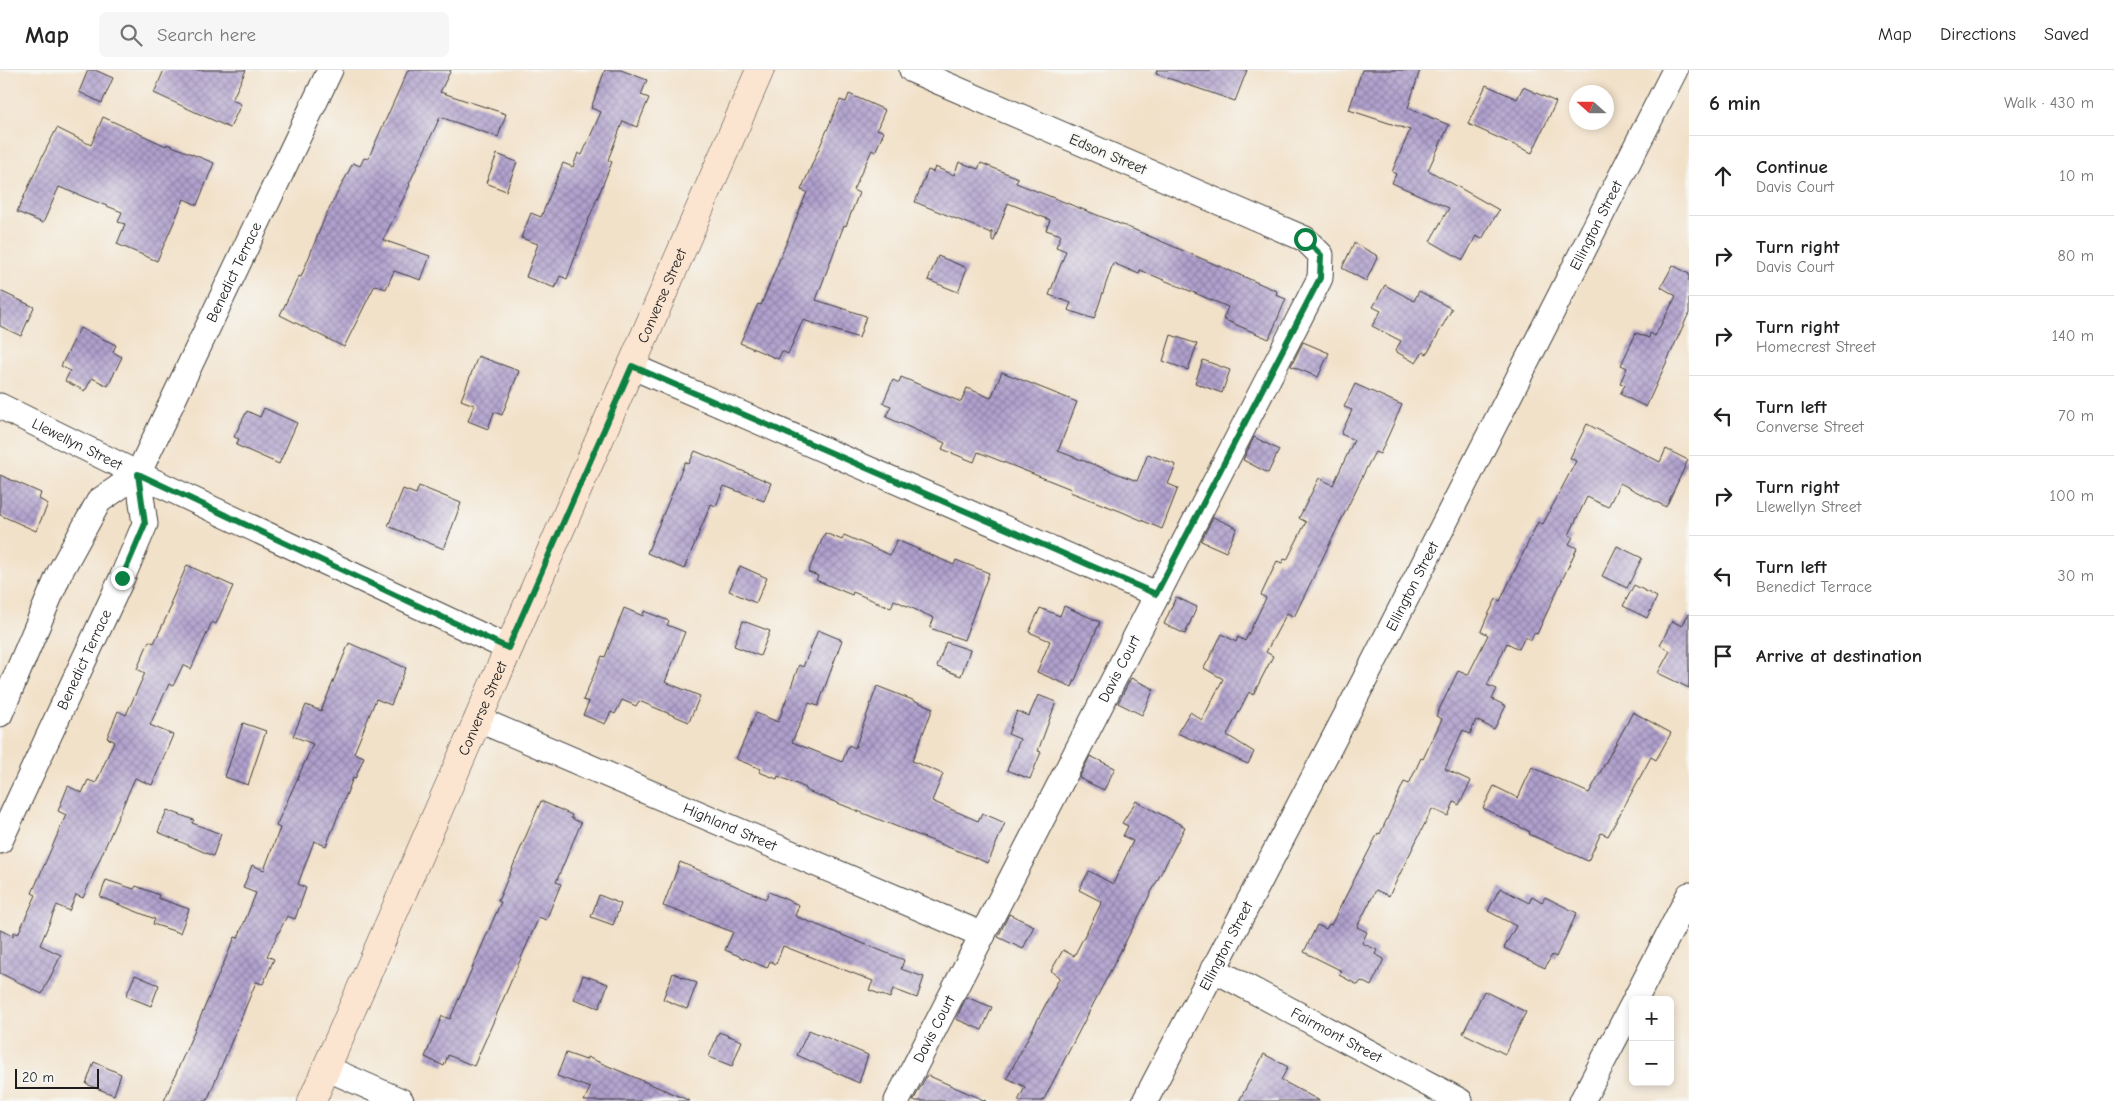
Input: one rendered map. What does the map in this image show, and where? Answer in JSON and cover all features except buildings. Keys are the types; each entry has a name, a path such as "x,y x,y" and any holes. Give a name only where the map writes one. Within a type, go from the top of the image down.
{"main road":[{"name":"Converse Street","path":"312,1101 760,70"}],"street":[{"name":"Benedict Terrace","path":"0,714 60,572 99,501 138,474 330,70"},
{"name":"Edson Street","path":"912,70 1305,239"},
{"name":"Ellington Street","path":"1145,1101 1368,673 1674,70"},
{"name":"Davis Court","path":"897,1101 1320,278 1321,255 1305,239"},
{"path":"632,366 1156,594"},
{"name":"Llewellyn Street","path":"0,406 138,474 508,648"},
{"name":"Benedict Terrace","path":"0,841 122,578 145,524 138,474"},
{"name":"Highland Street","path":"477,719 983,935"},
{"path":"1637,996 1689,895"},
{"name":"Fairmont Street","path":"1214,968 1460,1101"},
{"path":"1582,1101 1629,1012"},
{"path":"326,1068 401,1101"}],"route":[{"path":"122,578 145,524 138,474 508,648 632,366 1156,594 1320,278 1321,255 1305,239"}]}
